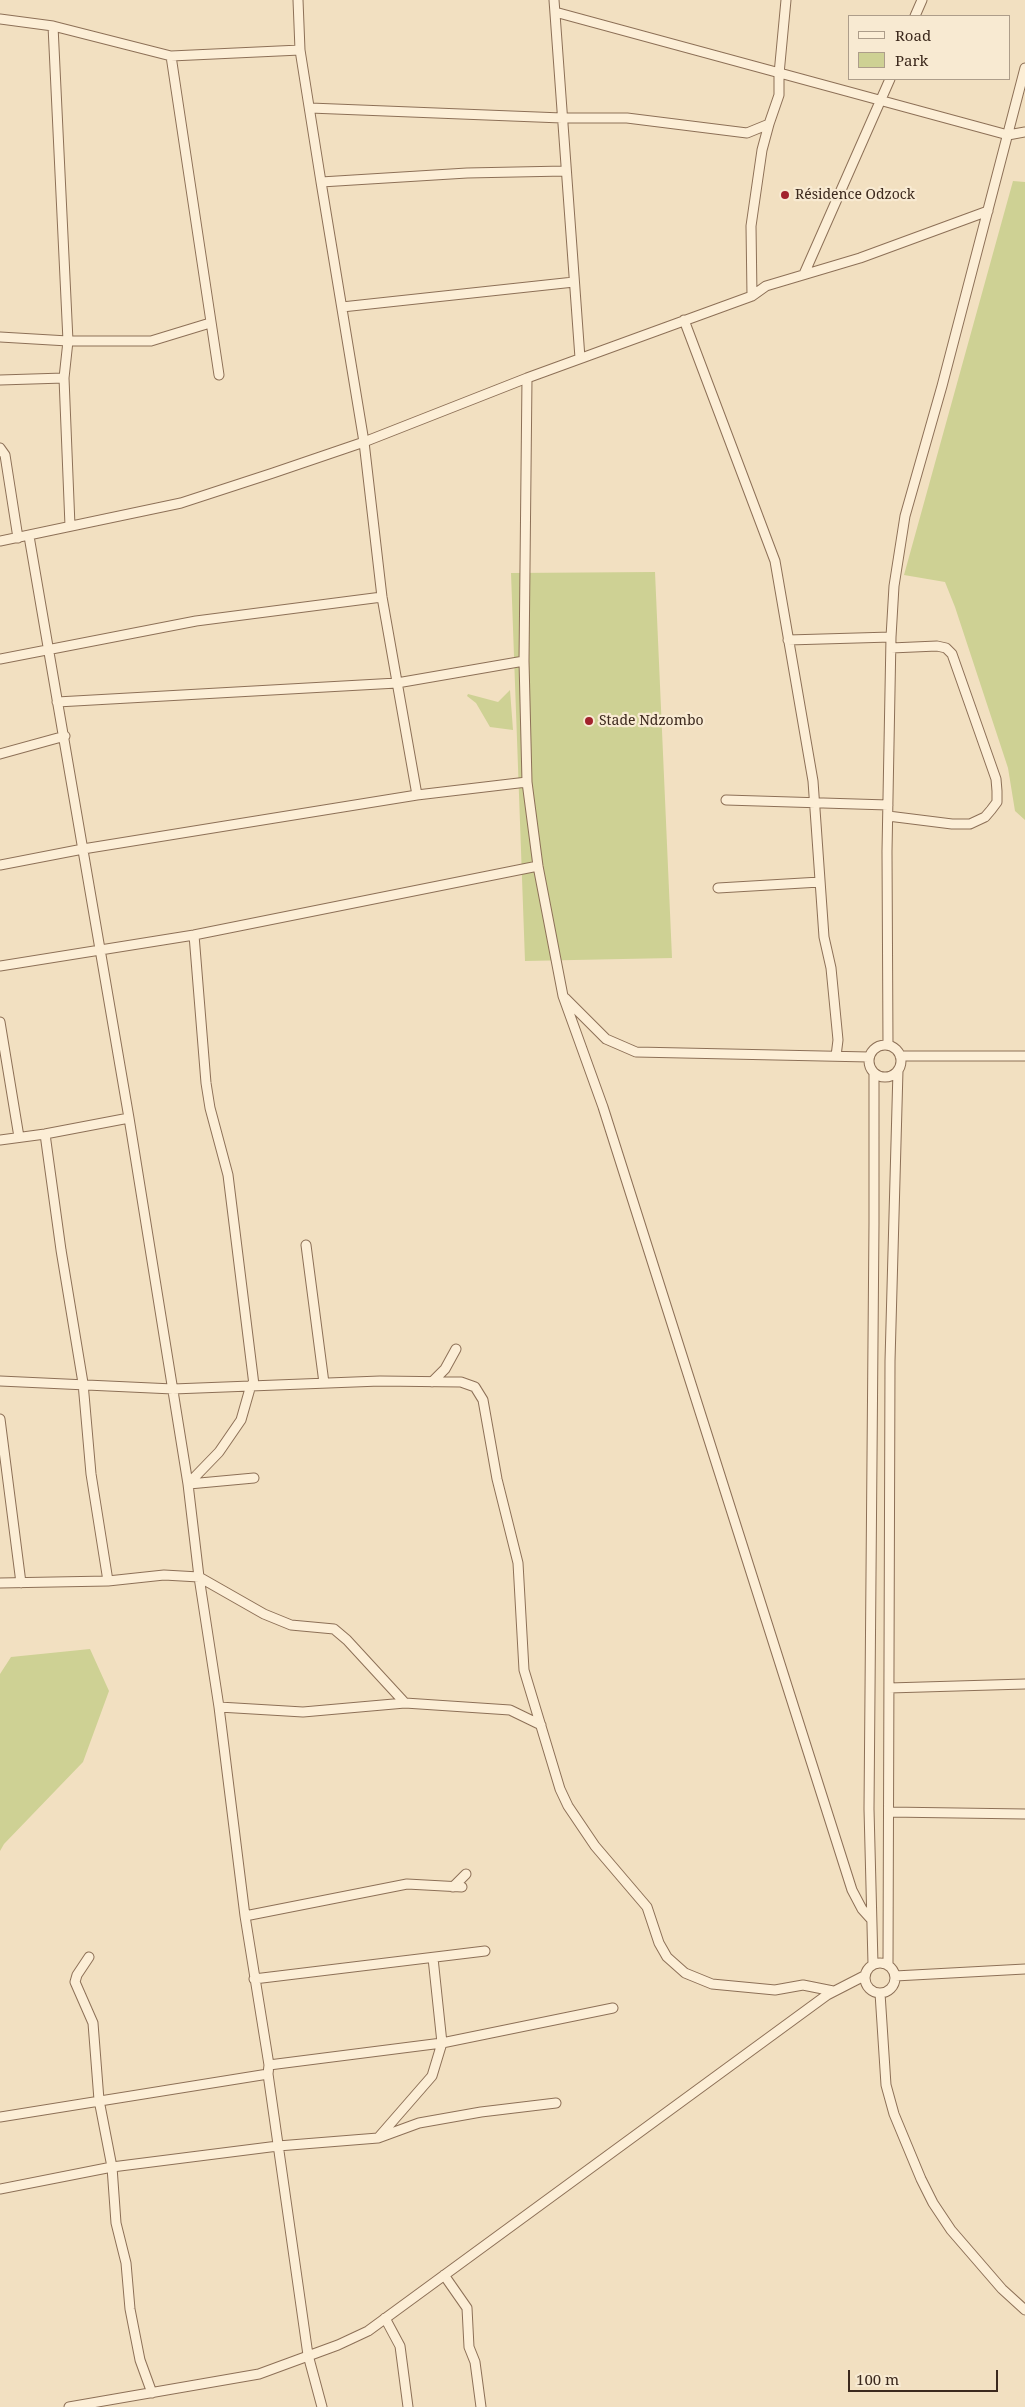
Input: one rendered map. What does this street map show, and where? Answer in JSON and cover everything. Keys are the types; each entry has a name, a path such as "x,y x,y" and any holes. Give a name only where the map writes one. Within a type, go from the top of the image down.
{"street":[{"path":"298,0 300,50 364,442 382,597 417,795"},
{"path":"554,0 580,358"},
{"path":"752,296 751,226 762,150 779,95 779,74 786,0"},
{"path":"915,15 922,0"},
{"path":"555,12 1008,135 1025,132"},
{"path":"0,19 53,26 171,56 300,50"},
{"path":"53,26 68,341 64,378 70,526"},
{"path":"171,56 219,375"},
{"path":"888,1046 888,805 892,598 905,516 1025,68"},
{"path":"804,274 890,80"},
{"path":"310,108 562,118 627,118 748,133 769,124"},
{"path":"321,182 475,173 565,171"},
{"path":"0,541 181,503 364,442 580,358 752,296 766,286 860,258 988,211"},
{"path":"342,307 574,282"},
{"path":"684,320 775,561 813,781 824,937 831,968 838,1040 836,1056"},
{"path":"0,337 68,341 151,341 210,322"},
{"path":"0,380 64,378"},
{"path":"527,378 524,661 527,782 538,866 562,996 627,1181 852,1890 862,1909 871,1919"},
{"path":"0,448 4,455 18,538"},
{"path":"29,536 57,702 65,736 188,1484 254,1979 308,2355 322,2407"},
{"path":"0,659 196,621 382,597"},
{"path":"788,640 891,637"},
{"path":"888,816 952,824 970,824 984,817 991,810 997,802 998,791 996,779 952,654 946,648 937,646 891,648"},
{"path":"57,702 397,683 524,661"},
{"path":"0,754 65,736"},
{"path":"0,865 83,849 417,795 527,782"},
{"path":"726,800 888,805"},
{"path":"0,966 194,935 538,866"},
{"path":"718,888 820,882"},
{"path":"188,1484 219,1452 241,1420 252,1385 228,1175 210,1108 206,1083 194,935"},
{"path":"562,996 606,1039 636,1052 869,1057"},
{"path":"0,1022 19,1137"},
{"path":"873,1964 869,1809 874,1073 869,1065 869,1057 873,1050 880,1046 893,1048 900,1056 1025,1056"},
{"path":"864,1976 870,1990 880,1993 892,1988 895,1976 888,1965 890,1361 898,1070 900,1056"},
{"path":"874,1073 886,1077 898,1070"},
{"path":"0,1140 45,1134 129,1118"},
{"path":"45,1134 61,1250 83,1383 90,1474 108,1581"},
{"path":"306,1244 324,1383"},
{"path":"432,1382 445,1370 456,1349"},
{"path":"0,1381 83,1383 173,1389 324,1383 432,1382 469,1384 475,1387 483,1400 497,1479 518,1562 523,1664 560,1789 568,1806 595,1846 647,1907 659,1943 676,1966 692,1976 712,1984 775,1990 803,1985 832,1991"},
{"path":"0,1419 21,1583"},
{"path":"188,1484 254,1478"},
{"path":"0,1583 108,1581 164,1575 199,1577 264,1614 283,1622 291,1625 334,1629 347,1640 405,1703"},
{"path":"889,1688 1025,1684"},
{"path":"219,1707 304,1712 405,1703 510,1710 541,1725"},
{"path":"889,1812 1025,1814"},
{"path":"246,1916 407,1884 457,1887 466,1874"},
{"path":"254,1979 485,1951"},
{"path":"89,1958 77,1975 75,1982 93,2023 99,2100 112,2167 116,2223 126,2263 130,2309 140,2360 152,2393"},
{"path":"378,2138 432,2076 442,2043 432,1958"},
{"path":"69,2407 259,2374 338,2345 368,2331 832,1991 864,1976 873,1964 881,1962 888,1965"},
{"path":"895,1976 1025,1969"},
{"path":"880,1993 886,2085 897,2121 921,2179 933,2203 951,2230 1002,2289 1025,2310"},
{"path":"0,2117 268,2069 442,2043 613,2008"},
{"path":"0,2189 112,2167 278,2146 378,2138 419,2123 481,2112 556,2103"},
{"path":"444,2275 467,2308 469,2347 475,2362 481,2407"},
{"path":"386,2318 400,2346 408,2407"}],"green space":[{"path":"1013,181 1025,182 1025,820 1015,811 1008,768 945,582 904,575"},
{"name":"Stade Ndzombo","path":"655,572 672,958 525,961 511,573"},
{"path":"510,690 513,730 490,727 476,703 467,696 468,694 498,702"},
{"path":"90,1649 109,1691 83,1762 4,1844 0,1851 0,1674 11,1657"}],"place":[{"name":"Résidence Odzock","path":"785,195"},
{"name":"Stade Ndzombo","path":"589,721"}]}
